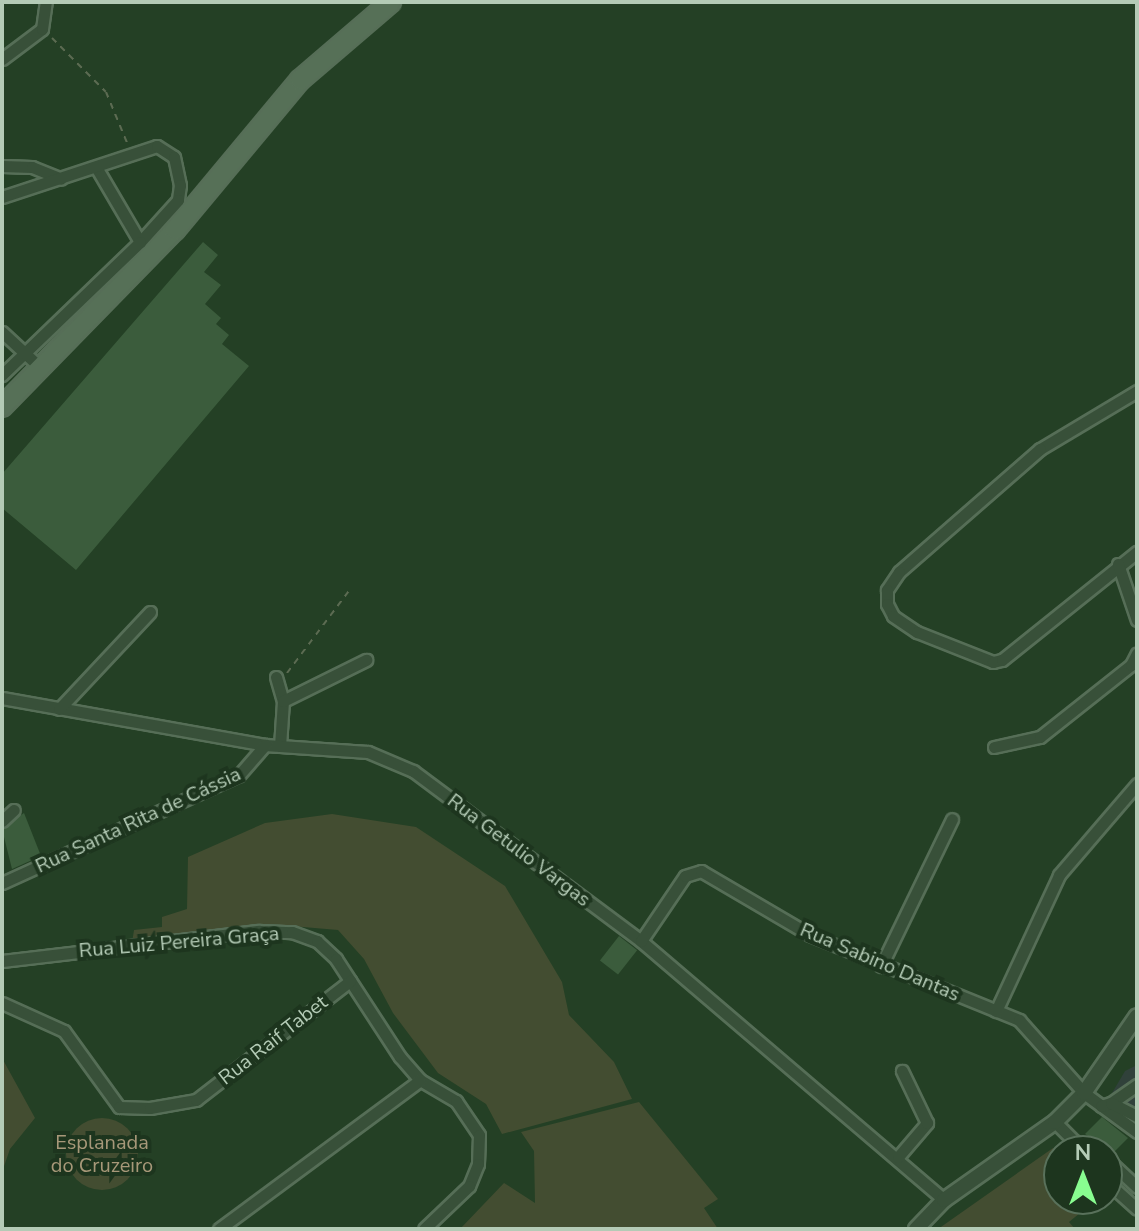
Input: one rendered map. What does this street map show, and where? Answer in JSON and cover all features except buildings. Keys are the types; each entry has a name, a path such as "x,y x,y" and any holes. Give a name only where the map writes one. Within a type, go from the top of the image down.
{"main road":[{"path":"2,407 175,230 255,129 310,70 391,2"}],"street":[{"path":"2,59 42,29 46,2"},
{"path":"2,197 157,146 174,157 180,193 140,242 2,375"},
{"path":"2,166 32,167 61,179"},
{"path":"96,167 140,242"},
{"path":"2,332 42,369"},
{"path":"1137,391 1040,449 899,572 887,590 887,604 893,616 917,632 993,662 1017,652 1118,564 1137,552"},
{"path":"1118,564 1137,620"},
{"path":"59,709 150,612"},
{"path":"994,747 1040,737 1131,665 1137,653"},
{"path":"283,701 366,660"},
{"path":"277,680 283,701 280,746"},
{"name":"Rua Getulio Vargas","path":"2,698 265,745 368,752 413,771 641,941 898,1157 944,1200"},
{"name":"Rua Santa Rita de Cássia","path":"2,883 239,775 265,745"},
{"path":"996,1011 1059,875 1137,784"},
{"path":"2,821 14,810"},
{"path":"881,966 952,819"},
{"name":"Rua Sabino Dantas","path":"641,941 685,876 701,871 810,935 1019,1020 1040,1039 1084,1093 1106,1105"},
{"name":"Rua Luiz Pereira Graça","path":"2,961 259,931 292,932 317,941 350,981 382,1035 420,1080 456,1101 470,1116 480,1152 469,1186 424,1229"},
{"name":"Rua Raif Tabet","path":"2,1003 64,1031 119,1107 174,1106 196,1100 350,981"},
{"path":"916,1229 944,1200 1055,1122 1084,1093 1137,1016"},
{"path":"898,1157 927,1123 902,1071"},
{"path":"219,1229 420,1080"},
{"path":"1106,1105 1137,1085"},
{"path":"1106,1105 1137,1116"},
{"path":"1106,1105 1137,1132"},
{"path":"1055,1122 1065,1135"}],"path":[{"path":"42,29 106,92 131,153"},
{"path":"277,680 351,588"}],"shaded area":[{"path":"1137,1065 1137,1127 1105,1105 1125,1071"}],"green space":[{"path":"332,814 416,827 505,886 562,982 569,1015 614,1062 632,1099 502,1134 486,1104 438,1073 393,1013 364,959 338,930 268,924 132,943 134,930 162,927 162,917 187,909 188,857 265,823"},
{"path":"2,1058 35,1118 10,1149 2,1172"},
{"path":"639,1102 718,1199 704,1208 718,1229 460,1229 504,1183 535,1203 534,1151 521,1132"},
{"name":"Esplanada do Cruzeiro","path":"102,1118 122,1124 132,1134 138,1154 132,1174 122,1184 102,1190 82,1184 72,1174 66,1154 72,1134 82,1124"},
{"path":"1043,1155 1043,1215 1078,1215 1069,1222 1075,1229 938,1229"}]}
